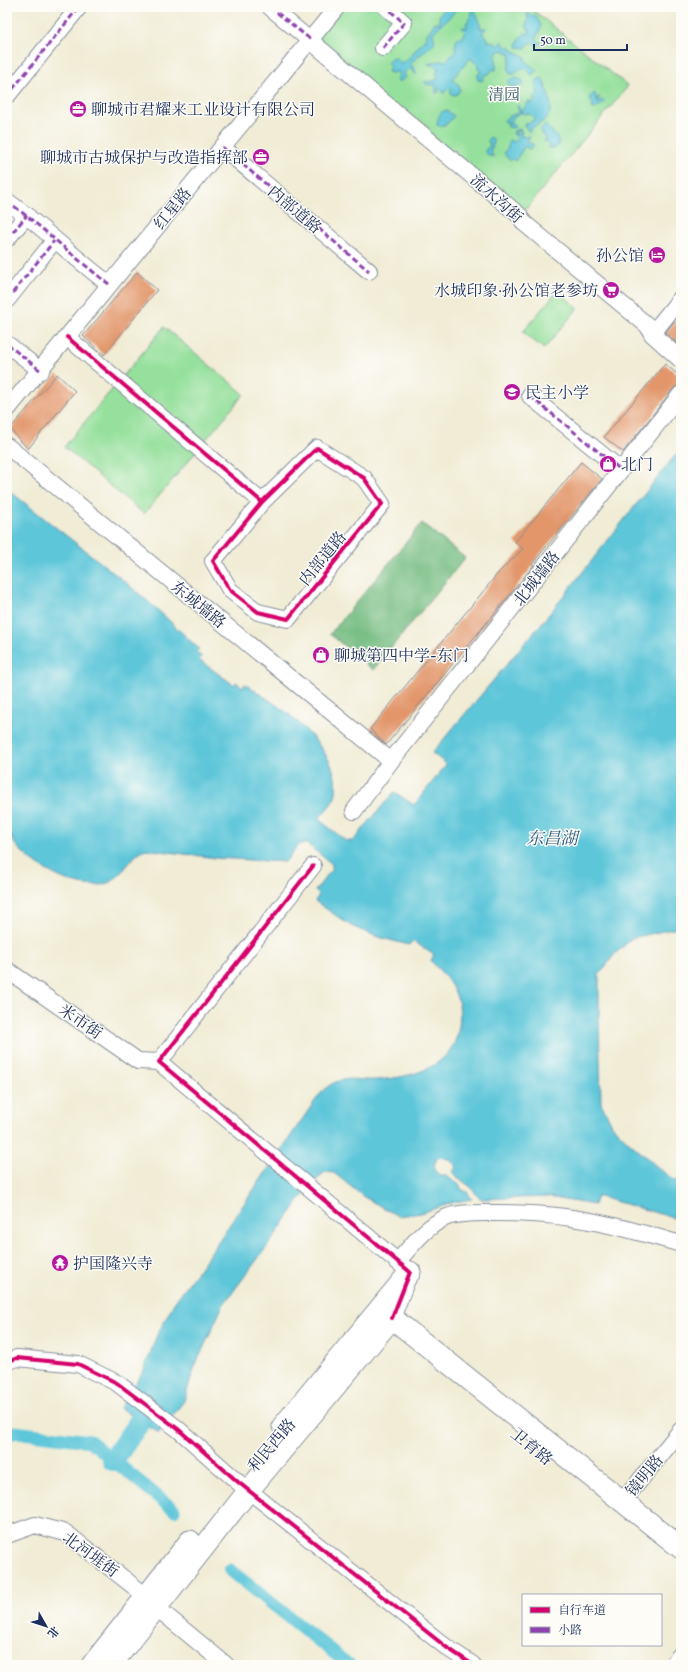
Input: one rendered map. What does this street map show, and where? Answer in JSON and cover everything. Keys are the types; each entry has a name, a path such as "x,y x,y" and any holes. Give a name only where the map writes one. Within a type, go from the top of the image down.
{"main road":[{"name":"利民西路","path":"92,1665 151,1602 243,1486 404,1267"},
{"name":"利民西路","path":"243,1486 388,1323"},
{"name":"卫育路","path":"388,1323 623,1501 681,1548"},
{"name":"卫育路","path":"388,1323 681,1565"},
{"name":"利民西路","path":"111,1665 151,1602"}],"street":[{"path":"7,96 79,7"},
{"name":"流水沟街","path":"270,7 520,216 524,223 648,326 652,334 681,360"},
{"name":"红星路","path":"8,408 41,371 109,284 338,7"},
{"path":"383,48 404,23 386,7"},
{"name":"内部道路","path":"222,147 369,271"},
{"path":"7,201 27,215 54,241 109,284"},
{"path":"7,239 27,215"},
{"path":"7,300 54,241"},
{"path":"652,334 681,298"},
{"path":"67,337 262,502"},
{"path":"7,344 41,371"},
{"name":"北城墙路","path":"354,811 391,761 681,394"},
{"path":"530,396 621,470"},
{"name":"东城墙路","path":"7,446 391,761"},
{"name":"内部道路","path":"317,448 364,478 382,504 288,619 258,612 230,590 213,562 262,502 317,448"},
{"path":"312,866 159,1062 404,1267"},
{"name":"米市街","path":"7,970 138,1061 159,1062"},
{"path":"388,1323 404,1267 419,1237 432,1226 448,1217 467,1214 529,1213 572,1218 613,1226 681,1244"},
{"path":"10,1357 78,1364 117,1383 178,1429 243,1486 446,1647 472,1665"},
{"name":"镜明路","path":"623,1501 681,1430"},
{"name":"北河堐街","path":"7,1535 35,1525 66,1533 226,1665"},
{"path":"672,1665 681,1654"}],"green space":[{"name":"清园","path":"337,7 529,7 628,86 520,216 310,39"},
{"path":"557,291 578,308 544,349 523,332"},
{"path":"164,327 244,394 144,514 64,447"},
{"path":"422,523 465,558 373,670 330,634"}],"water":[{"path":"446,7 457,7 433,34 435,42 410,64 414,67 417,75 409,68 404,73 406,77 399,82 397,78 399,76 397,71 393,73 388,72 390,66 387,63 391,59 396,58 401,63 409,58 423,41 427,40 426,36 435,22 440,23 439,16"},
{"path":"467,7 475,7 480,22 480,28 486,28 482,33 488,38 488,42 492,41 498,46 502,41 506,48 509,45 512,50 526,57 525,60 537,71 532,75 524,68 522,70 519,69 515,74 510,74 510,53 501,50 496,54 496,70 493,69 489,74 484,75 482,81 478,80 477,76 481,71 478,69 477,63 471,58 452,79 459,85 460,90 457,94 454,95 450,93 452,89 449,88 444,93 438,87 439,92 436,93 435,84 428,85 424,82 437,80 438,77 436,73 439,69 428,64 445,61 456,51 455,45 458,36 461,39 466,32 462,27 467,28 466,24 472,14 472,11"},
{"path":"527,13 536,17 541,25 536,38 542,44 530,43 526,48 517,47 525,33 528,34 530,31 526,26 528,20"},
{"path":"514,78 522,80 524,83 519,87 514,86 511,95 505,97 511,86 507,82"},
{"path":"541,78 543,79 549,96 551,108 550,113 542,122 531,127 529,132 524,125 533,121 534,118 530,114 521,113 529,101 530,104 534,102 534,96 538,95 535,86 537,84 536,81"},
{"path":"595,93 596,99 600,96 597,102 603,100 605,102 595,109 592,108 593,104 589,97"},
{"path":"518,104 520,106 521,113 517,114 511,120 510,124 515,125 515,128 508,127 508,123 504,121 519,111 517,106"},
{"path":"443,111 447,111 454,116 446,125 440,126 437,125"},
{"path":"546,125 557,137 559,145 555,148 549,148 548,143 544,141 546,137 541,134 541,129"},
{"path":"520,129 522,131 516,131 515,133 517,134 522,132 521,137 530,136 527,141 533,144 533,148 529,149 525,146 515,161 513,159 510,160 504,152 508,148 508,141 510,140 513,142 518,139 513,133 514,131"},
{"path":"490,137 493,139 494,143 490,152 494,156 488,156 485,150 490,146 488,140"},
{"name":"东昌湖","path":"681,448 681,927 632,938 614,955 599,975 599,1021 601,1103 612,1125 630,1143 662,1171 674,1180 681,1182 681,1220 597,1196 594,1205 548,1197 480,1199 471,1187 458,1178 453,1171 457,1167 448,1159 443,1158 437,1158 434,1166 435,1171 442,1177 444,1175 460,1185 461,1189 467,1192 472,1199 455,1202 421,1213 398,1216 364,1197 334,1173 325,1172 298,1202 272,1240 223,1305 195,1366 184,1401 159,1433 120,1408 144,1370 157,1335 174,1303 202,1265 310,1108 325,1089 338,1081 347,1079 390,1079 417,1073 440,1061 449,1052 455,1041 459,1027 459,1007 454,990 450,983 431,961 434,955 413,941 409,945 378,937 351,926 315,901 319,895 315,891 332,869 332,864 307,844 299,844 285,862 216,858 145,849 135,856 115,879 99,885 86,885 72,882 45,869 23,853 15,844 7,824 7,489 124,581 158,610 199,649 196,652 202,657 199,660 234,685 236,682 242,687 245,684 258,692 283,710 306,730 325,753 332,767 336,782 335,797 320,817 322,822 346,841 353,841 394,792 414,805 446,765 432,753 551,612"}],"building":[{"path":"137,272 157,290 104,355 83,336"},
{"path":"681,313 681,346 665,333"},
{"path":"665,364 681,377 681,385 674,388 623,452 604,437"},
{"path":"57,374 75,391 28,449 10,429"},
{"path":"581,462 602,479 532,564 534,565 386,745 370,729 500,571 523,549 515,542"}],"waterway":[{"path":"113,1460 140,1421"},
{"path":"7,1436 14,1432 90,1441 174,1510"},
{"path":"230,1570 349,1665"}],"marked path":[{"path":"7,96 79,7"},
{"path":"270,7 310,39"},
{"path":"383,48 404,23 386,7"},
{"path":"222,147 369,271"},
{"path":"7,201 109,284"},
{"path":"7,239 27,215"},
{"path":"7,300 54,241"},
{"path":"7,344 41,371"},
{"path":"530,396 621,470"}],"cycle path":[{"path":"67,337 262,502 213,561 230,590 258,612 288,619 382,504 364,478 317,448 262,502"},
{"path":"313,866 159,1062 410,1272 392,1318"},
{"path":"7,1362 17,1358 78,1364 117,1383 178,1429 238,1482 446,1647 473,1665"}],"place":[{"name":"聊城市君耀来工业设计有限公司","path":"78,109"},
{"name":"聊城市古城保护与改造指挥部","path":"261,157"},
{"name":"孙公馆","path":"657,255"},
{"name":"水城印象·孙公馆老参坊","path":"611,290"},
{"name":"民主小学","path":"512,392"},
{"name":"北门","path":"608,464"},
{"name":"聊城第四中学-东门","path":"321,655"},
{"name":"护国隆兴寺","path":"60,1263"}]}
